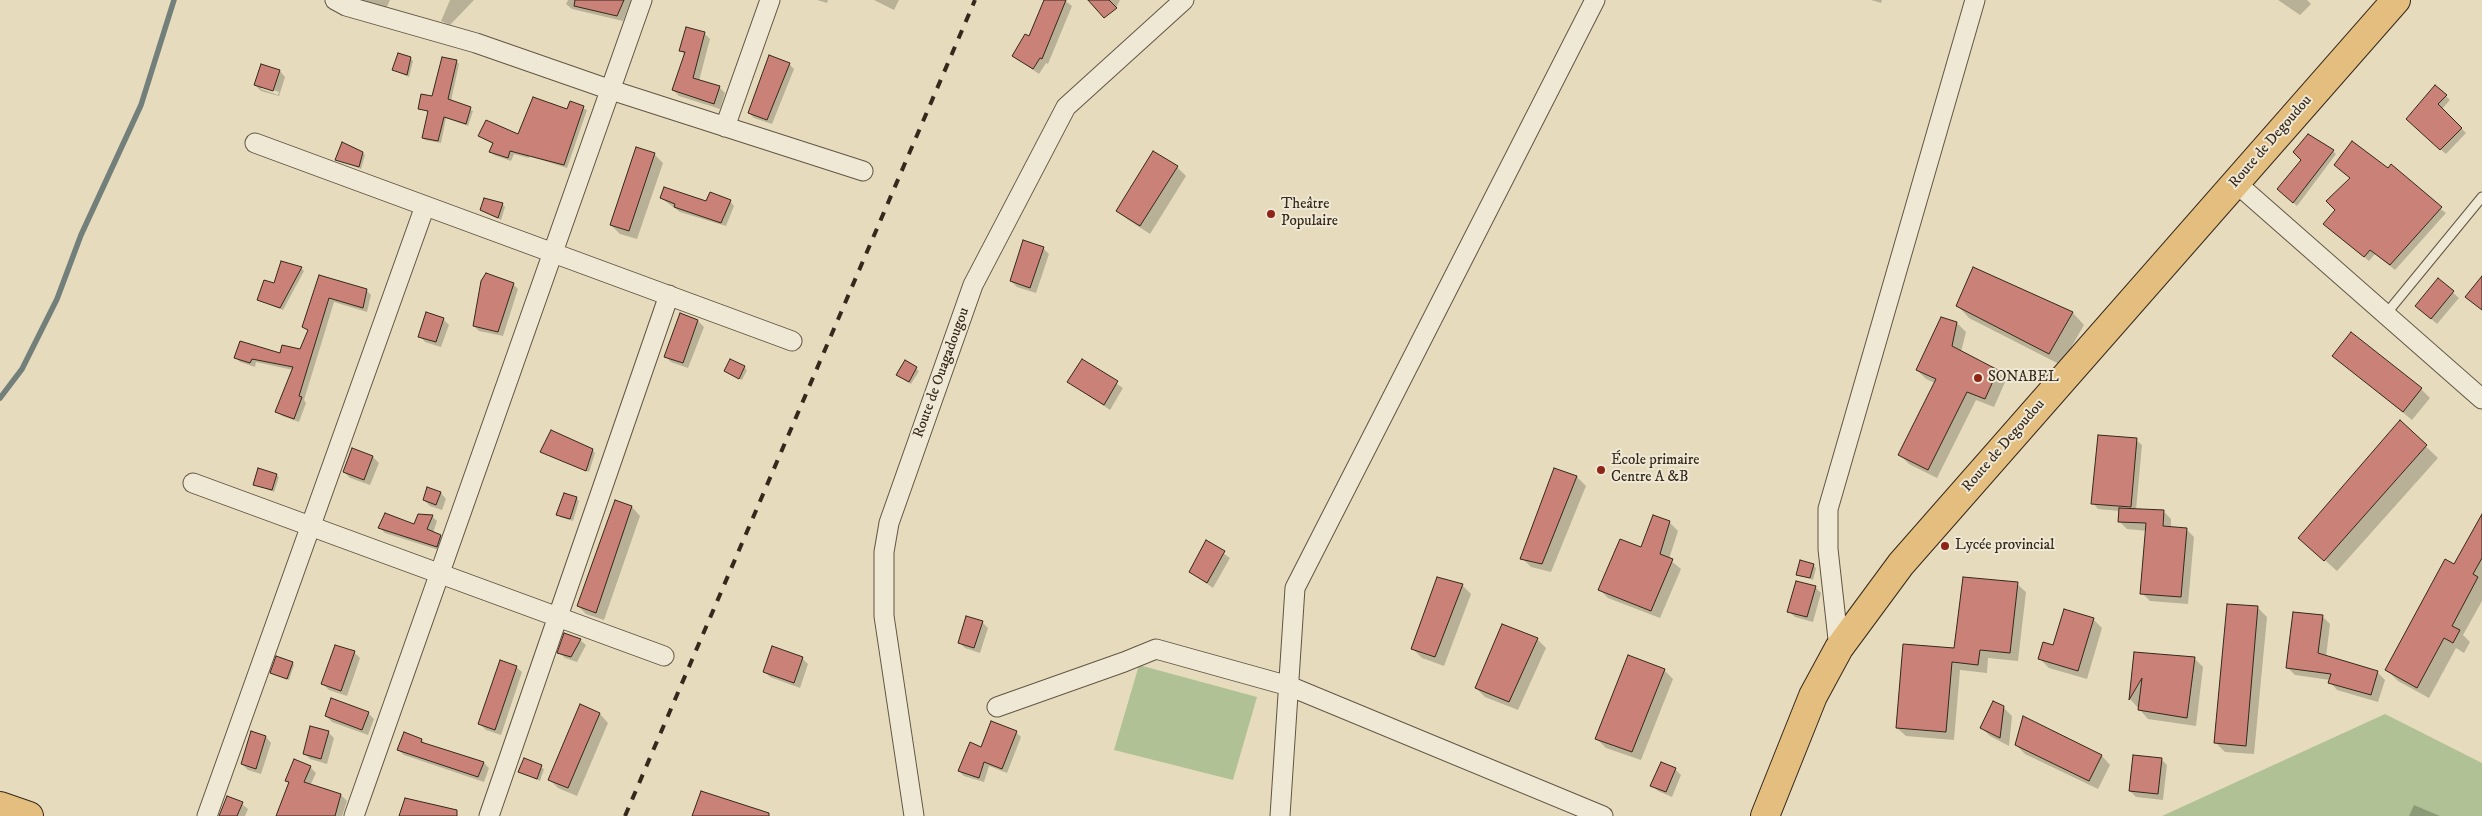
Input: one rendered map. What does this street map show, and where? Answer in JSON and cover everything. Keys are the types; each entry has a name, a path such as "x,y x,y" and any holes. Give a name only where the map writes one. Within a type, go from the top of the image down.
{"main road":[{"name":"Route de Degoudou","path":"1765,816 1813,696 1839,648 1901,564 2396,0"},
{"path":"0,806 29,816"}],"street":[{"path":"335,0 346,6 476,43 611,90 863,172"},
{"path":"354,816 642,0"},
{"path":"725,127 770,0"},
{"name":"Route de Ouagadougou","path":"914,816 884,616 884,552 889,523 973,285 1066,107 1184,0"},
{"path":"1280,816 1295,588 1595,0"},
{"path":"1839,648 1828,549 1828,509 1974,0"},
{"path":"255,143 792,341"},
{"path":"2235,182 2482,399"},
{"path":"206,816 425,206"},
{"path":"489,816 669,295"},
{"path":"193,483 664,656"},
{"path":"997,707 1124,662 1156,648 1289,686 1603,816"}],"lane":[{"path":"2386,314 2482,197"}],"green space":[{"path":"1139,665 1257,697 1233,780 1114,750"},
{"path":"2385,714 2482,763 2482,816 2162,816"}],"building":[{"path":"575,0 624,0 617,16 574,6"},
{"path":"1044,0 1066,0 1042,59 1040,58 1033,69 1012,56 1025,34 1029,36"},
{"path":"1088,0 1109,0 1117,8 1104,18"},
{"path":"686,27 705,32 693,78 720,86 714,104 672,90 685,52 679,51"},
{"path":"398,53 411,57 407,75 392,70"},
{"path":"769,55 790,63 767,120 748,113"},
{"path":"442,57 457,60 448,99 471,107 466,124 444,117 438,141 422,138 428,111 418,109 421,94 432,96"},
{"path":"261,64 280,70 273,91 254,85"},
{"path":"2435,85 2447,95 2438,104 2462,128 2440,150 2406,119"},
{"path":"533,97 567,109 570,101 584,106 564,165 510,151 508,158 489,152 493,143 478,136 486,120 518,134"},
{"path":"2308,134 2334,150 2293,203 2277,189 2301,160 2293,152"},
{"path":"2352,141 2388,168 2391,164 2442,207 2390,265 2370,250 2364,257 2323,224 2335,210 2326,201 2350,178 2334,165"},
{"path":"342,142 363,152 359,167 335,160"},
{"path":"636,147 655,153 629,231 610,225"},
{"path":"1153,151 1178,166 1140,226 1116,211"},
{"path":"664,187 706,201 710,192 731,200 721,223 674,207 675,204 660,198"},
{"path":"484,198 503,203 498,218 480,210"},
{"path":"1023,240 1044,247 1030,288 1010,281"},
{"path":"281,261 302,267 280,308 257,300 264,280 274,283"},
{"path":"1973,267 2073,312 2049,354 1956,306"},
{"path":"486,273 514,283 498,332 473,326 481,281"},
{"path":"319,275 367,289 363,308 329,298 299,396 302,397 294,419 275,412 293,367 252,359 250,363 234,358 240,341 280,353 282,345 300,349 308,330 302,327"},
{"path":"2482,276 2482,310 2465,297"},
{"path":"2438,278 2454,291 2431,319 2415,306"},
{"path":"426,312 444,318 436,342 418,337"},
{"path":"680,313 698,320 683,363 664,357"},
{"path":"1941,317 1957,322 1952,346 1998,370 1985,399 1967,392 1928,470 1898,455 1936,379 1916,370"},
{"path":"2351,332 2422,388 2403,412 2332,356"},
{"path":"730,359 745,366 739,379 724,371"},
{"path":"1082,359 1118,381 1104,405 1067,382"},
{"path":"905,360 917,367 909,382 896,375"},
{"path":"2400,420 2427,445 2324,561 2298,538"},
{"path":"551,430 593,449 586,471 540,452"},
{"path":"2098,435 2137,438 2131,507 2091,504"},
{"path":"352,448 373,456 364,480 343,472"},
{"path":"258,468 277,474 272,490 253,485"},
{"path":"1554,468 1577,476 1542,564 1520,559"},
{"path":"427,487 441,492 436,505 423,500"},
{"path":"564,493 577,497 570,519 556,515"},
{"path":"615,500 632,506 596,613 577,606"},
{"path":"2119,508 2164,510 2163,526 2187,528 2181,597 2140,594 2146,523 2118,522"},
{"path":"385,513 414,524 418,514 433,515 427,529 441,535 437,547 378,528"},
{"path":"2482,514 2482,558 2473,574 2478,577 2452,626 2460,630 2453,643 2444,638 2417,688 2385,670 2445,559 2454,564"},
{"path":"1653,515 1670,521 1660,554 1673,559 1651,611 1598,590 1620,539 1641,547"},
{"path":"1206,540 1225,551 1207,583 1189,572"},
{"path":"1800,560 1814,564 1810,578 1796,575"},
{"path":"1437,577 1463,584 1435,657 1411,649"},
{"path":"1963,577 2018,582 2010,653 1980,650 1978,665 1952,662 1946,732 1896,728 1903,644 1954,648"},
{"path":"1796,581 1816,586 1807,617 1787,612"},
{"path":"2227,604 2258,606 2246,746 2214,743"},
{"path":"2064,609 2094,618 2078,671 2038,659 2043,642 2053,645"},
{"path":"2293,612 2323,615 2318,653 2378,671 2371,695 2328,683 2331,674 2286,668"},
{"path":"966,616 983,621 974,648 958,643"},
{"path":"1502,624 1538,638 1509,702 1475,688"},
{"path":"564,633 581,639 571,657 557,653"},
{"path":"335,645 355,651 341,691 321,684"},
{"path":"772,646 803,657 794,683 763,672"},
{"path":"2134,652 2195,657 2187,718 2138,710 2142,678 2129,700"},
{"path":"1628,655 1665,669 1632,752 1595,739"},
{"path":"276,656 293,662 287,679 270,673"},
{"path":"500,660 517,666 495,730 478,724"},
{"path":"331,698 369,712 362,730 325,716"},
{"path":"1993,701 2004,706 2000,738 1980,728"},
{"path":"580,704 600,713 568,788 548,780"},
{"path":"2023,716 2102,755 2089,781 2015,745"},
{"path":"991,721 1017,731 1002,769 984,762 979,778 958,771 970,742 981,747"},
{"path":"310,726 329,731 321,759 303,754"},
{"path":"251,731 266,736 256,769 241,764"},
{"path":"404,732 422,739 421,742 484,762 478,777 397,750"},
{"path":"2133,755 2162,758 2158,794 2129,791"},
{"path":"524,758 542,765 537,779 518,772"},
{"path":"294,759 311,766 304,782 341,794 335,816 276,816 289,782 285,781"},
{"path":"1661,762 1676,768 1666,792 1650,786"},
{"path":"701,791 769,813 769,816 692,816"},
{"path":"227,796 243,802 237,816 219,816"},
{"path":"405,798 457,810 457,816 399,816"}],"waterway":[{"path":"0,398 22,369 57,299 81,235 141,105 174,0"}],"railway":[{"path":"625,816 975,0"}],"place":[{"name":"Theâtre Populaire","path":"1271,214"},
{"name":"SONABEL","path":"1978,378"},
{"name":"École primaire Centre A &B","path":"1601,470"},
{"name":"Lycée provincial","path":"1945,546"}]}
